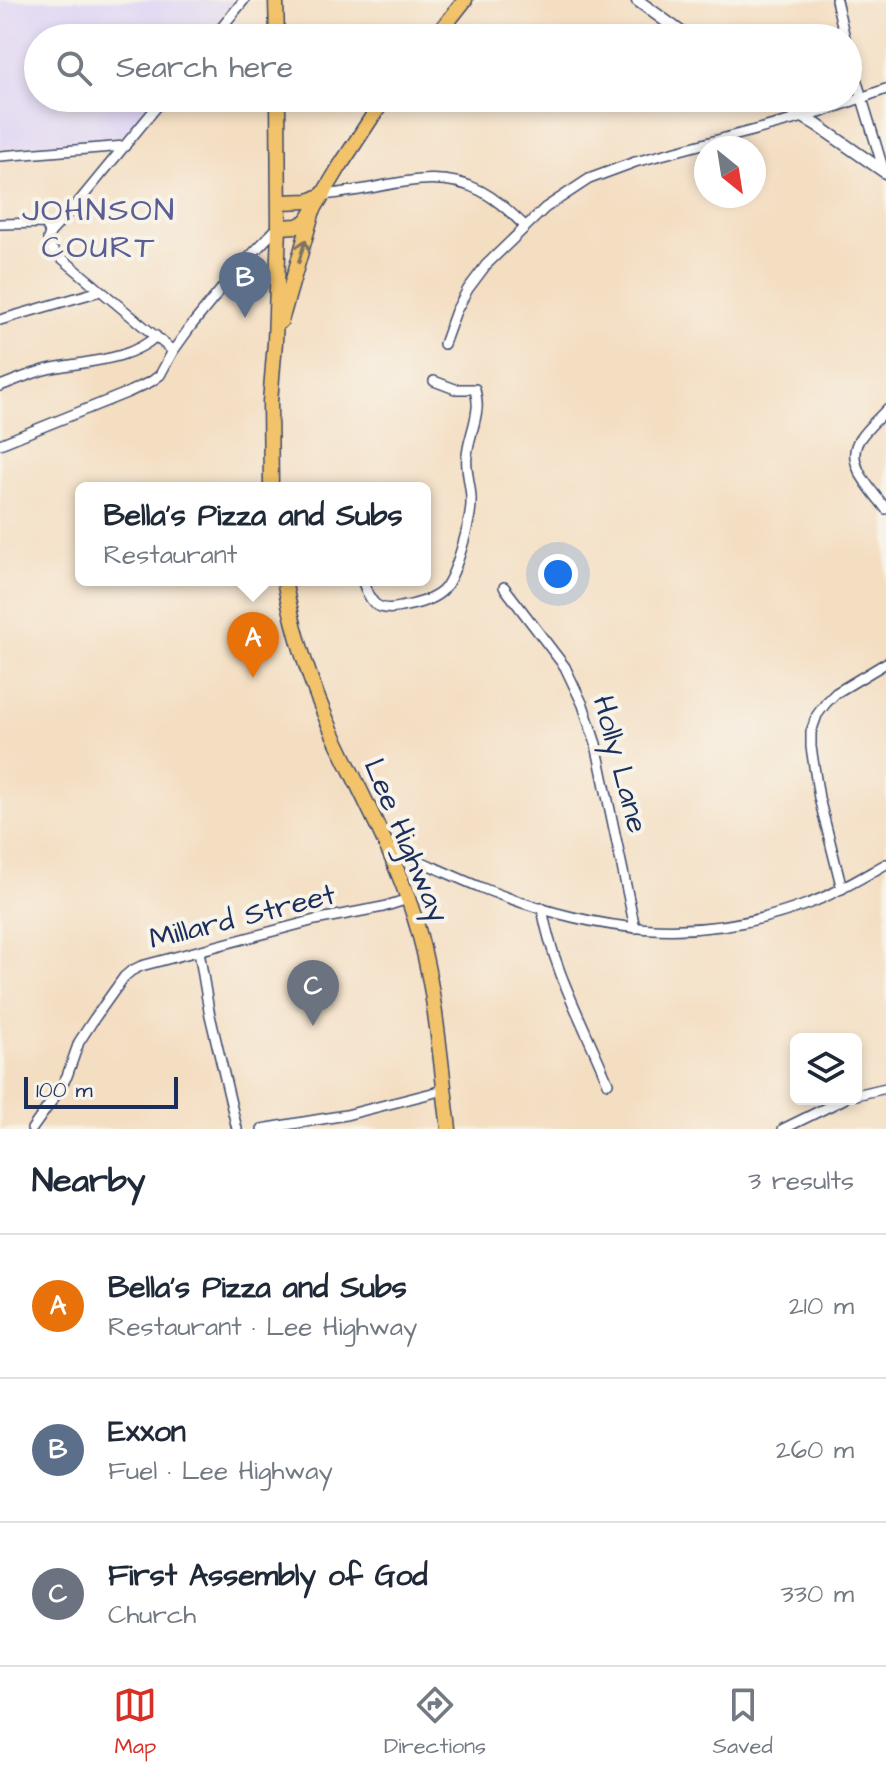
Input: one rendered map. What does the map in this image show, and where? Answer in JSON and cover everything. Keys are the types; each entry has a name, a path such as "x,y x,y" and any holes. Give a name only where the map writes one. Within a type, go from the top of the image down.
{"main road":[{"path":"276,0 277,24"},
{"path":"446,24 465,0"},
{"path":"271,482 270,402 280,202 278,112"},
{"path":"279,227 297,226 307,221 376,112"},
{"path":"280,202 309,201 322,195"},
{"path":"275,342 312,214"},
{"name":"Lee Highway","path":"285,586 291,615 321,705 387,847 422,942 449,1129"}],"street":[{"path":"224,24 244,0"},
{"path":"637,0 670,24"},
{"path":"836,0 842,24"},
{"path":"862,98 886,89"},
{"path":"862,101 885,172"},
{"path":"153,112 48,239 52,250 173,351"},
{"path":"794,112 885,172"},
{"path":"444,344 456,311 472,282 525,226 564,194 605,172 635,162 822,112"},
{"path":"0,156 125,146"},
{"path":"322,195 414,179 442,179 480,190 525,226"},
{"path":"0,224 42,223 50,233"},
{"path":"0,444 152,381 165,367 202,311 279,227"},
{"path":"0,320 100,291"},
{"path":"0,386 44,370 112,357 140,348 156,336"},
{"path":"364,586 371,602 389,609 437,595 449,585 471,509 466,458 477,404 475,389 455,389 434,381"},
{"path":"886,410 860,438 855,452 857,469 886,509"},
{"name":"Holly Lane","path":"504,587 565,667 583,705 596,744 635,928"},
{"path":"842,889 819,798 811,732 817,715 836,693 886,663"},
{"path":"387,847 481,887 542,908 635,928 693,929 733,924 791,910 842,889 886,864"},
{"name":"Millard Street","path":"32,1129 67,1076 79,1042 131,971 315,920 408,899"},
{"path":"542,908 554,959 608,1083"},
{"path":"199,951 209,1011 237,1129"},
{"path":"862,1094 886,1088"},
{"path":"262,1129 346,1115 444,1090"},
{"path":"783,1129 832,1105"}],"shaded area":[{"path":"0,0 234,0 214,24 24,24 24,112 142,112 122,136 0,149"}],"place":[{"name":"Exxon","path":"245,318"},
{"name":"Bella's Pizza and Subs","path":"253,678"},
{"name":"First Assembly of God","path":"313,1026"}],"district":[{"name":"JOHNSON COURT","path":"99,228"}]}
